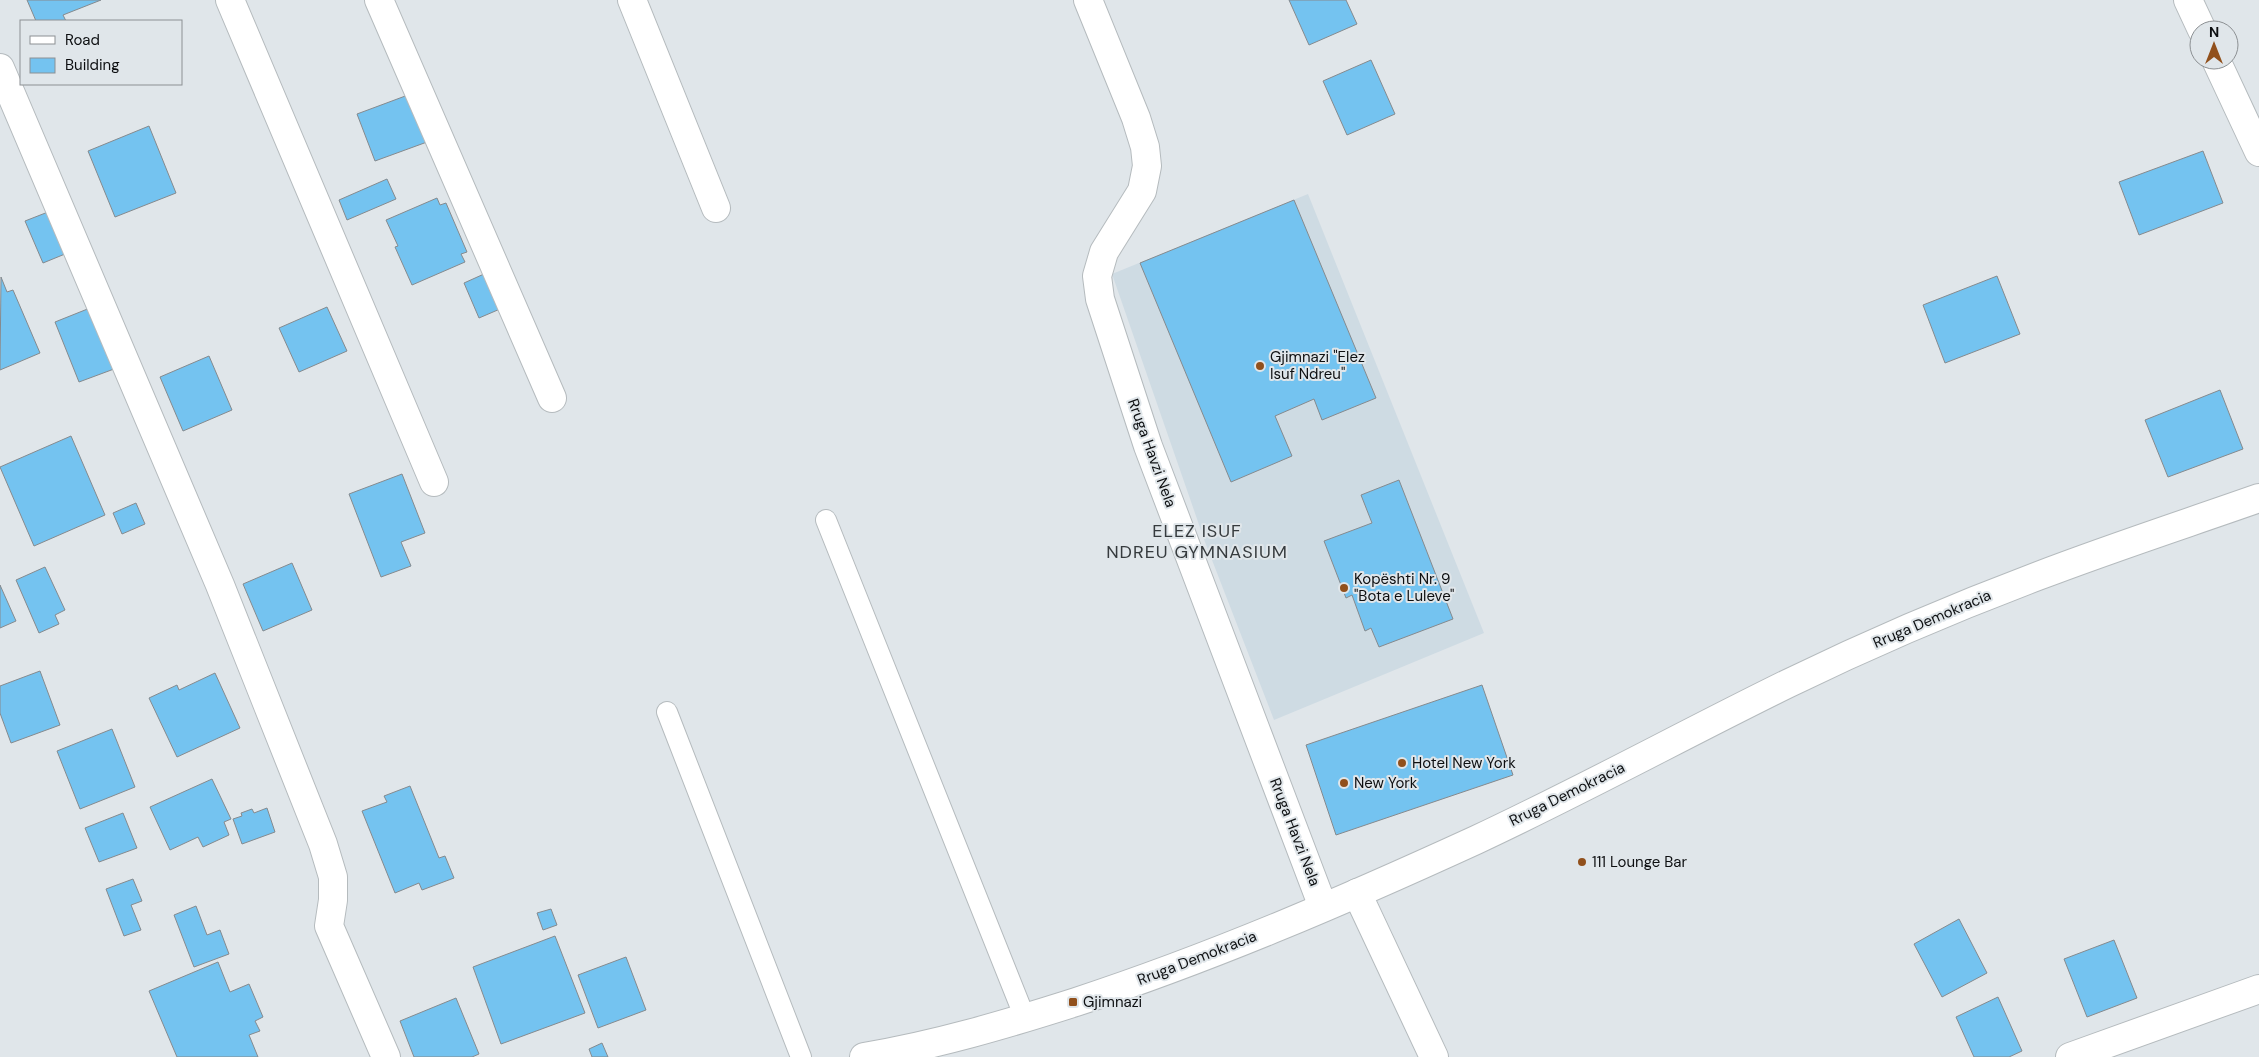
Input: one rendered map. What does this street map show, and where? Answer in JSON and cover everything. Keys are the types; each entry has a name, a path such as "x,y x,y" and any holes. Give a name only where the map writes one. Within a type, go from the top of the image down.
{"street":[{"path":"230,0 434,482"},
{"path":"379,0 552,398"},
{"path":"632,0 716,208"},
{"name":"Rruga Havzi Nela","path":"1088,0 1136,118 1145,147 1147,166 1142,191 1104,252 1097,276 1100,299 1148,446 1323,907"},
{"path":"2188,0 2197,20"},
{"path":"0,68 220,585 323,844 333,877 330,926 386,1057"},
{"path":"2221,70 2259,152"},
{"name":"Rruga Demokracia","path":"871,1056 1025,1018 1124,986 1210,955 1357,893 1478,838 1788,684 1913,626 2038,576 2259,498"},
{"path":"1357,893 1434,1057"},
{"path":"2070,1057 2259,989"}],"lane":[{"path":"826,520 1025,1018"},
{"path":"667,712 801,1057"}],"shaded area":[{"path":"1308,194 1484,633 1274,720 1205,542 1112,274"}],"building":[{"path":"27,0 101,0 63,15 66,20 36,20"},
{"path":"1289,0 1346,0 1357,24 1309,45"},
{"path":"1371,60 1395,114 1347,135 1323,81"},
{"path":"408,95 427,142 375,161 357,114"},
{"path":"149,126 176,193 115,217 88,151"},
{"path":"2203,151 2223,203 2139,235 2119,182"},
{"path":"387,179 396,199 347,220 339,200"},
{"path":"437,198 440,205 446,203 467,252 461,254 465,262 412,285 395,247 398,246 386,220"},
{"path":"1294,200 1376,398 1322,420 1314,399 1275,416 1292,456 1231,482 1140,263"},
{"path":"48,212 65,254 43,263 25,221"},
{"path":"484,274 500,309 479,318 464,283"},
{"path":"1997,276 2020,334 1945,363 1923,305"},
{"path":"1,277 7,292 13,290 40,353 0,370"},
{"path":"327,307 347,351 299,372 279,328"},
{"path":"90,308 114,369 79,382 55,322"},
{"path":"209,356 232,410 183,431 160,377"},
{"path":"2220,390 2243,449 2168,477 2145,420"},
{"path":"71,436 105,515 34,546 0,467"},
{"path":"402,474 425,533 401,542 411,566 381,577 349,494"},
{"path":"1399,480 1453,619 1379,647 1371,628 1365,631 1352,595 1346,598 1324,541 1372,523 1361,495"},
{"path":"136,503 145,524 122,534 113,513"},
{"path":"292,563 312,610 263,631 243,584"},
{"path":"45,567 65,610 55,615 59,624 39,633 16,580"},
{"path":"0,585 16,621 0,628"},
{"path":"40,671 60,725 11,743 0,713 0,686"},
{"path":"215,673 240,728 177,757 149,698 177,685 179,690"},
{"path":"1482,685 1513,775 1336,835 1306,745"},
{"path":"112,729 135,787 80,809 57,751"},
{"path":"212,779 231,819 224,822 229,835 203,847 198,837 170,850 150,807"},
{"path":"410,786 439,858 445,856 454,878 422,890 419,883 395,893 362,811 387,802 384,796"},
{"path":"267,808 275,832 242,844 233,819 242,816 241,813 252,809 254,813"},
{"path":"123,813 137,848 99,862 85,828"},
{"path":"133,879 142,901 131,905 141,930 124,936 106,889"},
{"path":"196,906 207,935 220,930 229,954 194,967 174,915"},
{"path":"551,909 557,925 543,930 537,913"},
{"path":"1959,919 1987,973 1942,997 1914,944"},
{"path":"555,936 585,1013 501,1044 473,967"},
{"path":"2114,940 2137,998 2087,1017 2064,959"},
{"path":"626,957 646,1010 598,1028 578,975"},
{"path":"218,962 230,992 249,984 263,1017 255,1021 260,1031 249,1035 258,1057 177,1057 149,991"},
{"path":"1998,997 2022,1051 2009,1057 1974,1057 1956,1017"},
{"path":"456,998 479,1054 472,1057 414,1057 400,1021"},
{"path":"602,1043 608,1057 592,1057 589,1049"}],"place":[{"name":"Gjimnazi \"Elez Isuf Ndreu\"","path":"1260,366"},
{"name":"Kopështi Nr. 9 \"Bota e Luleve\"","path":"1344,588"},
{"name":"Hotel New York","path":"1402,763"},
{"name":"New York","path":"1344,783"},
{"name":"111 Lounge Bar","path":"1582,862"},
{"name":"Gjimnazi","path":"1073,1002"}],"district":[{"name":"ELEZ ISUF NDREU GYMNASIUM","path":"1197,541"}]}
